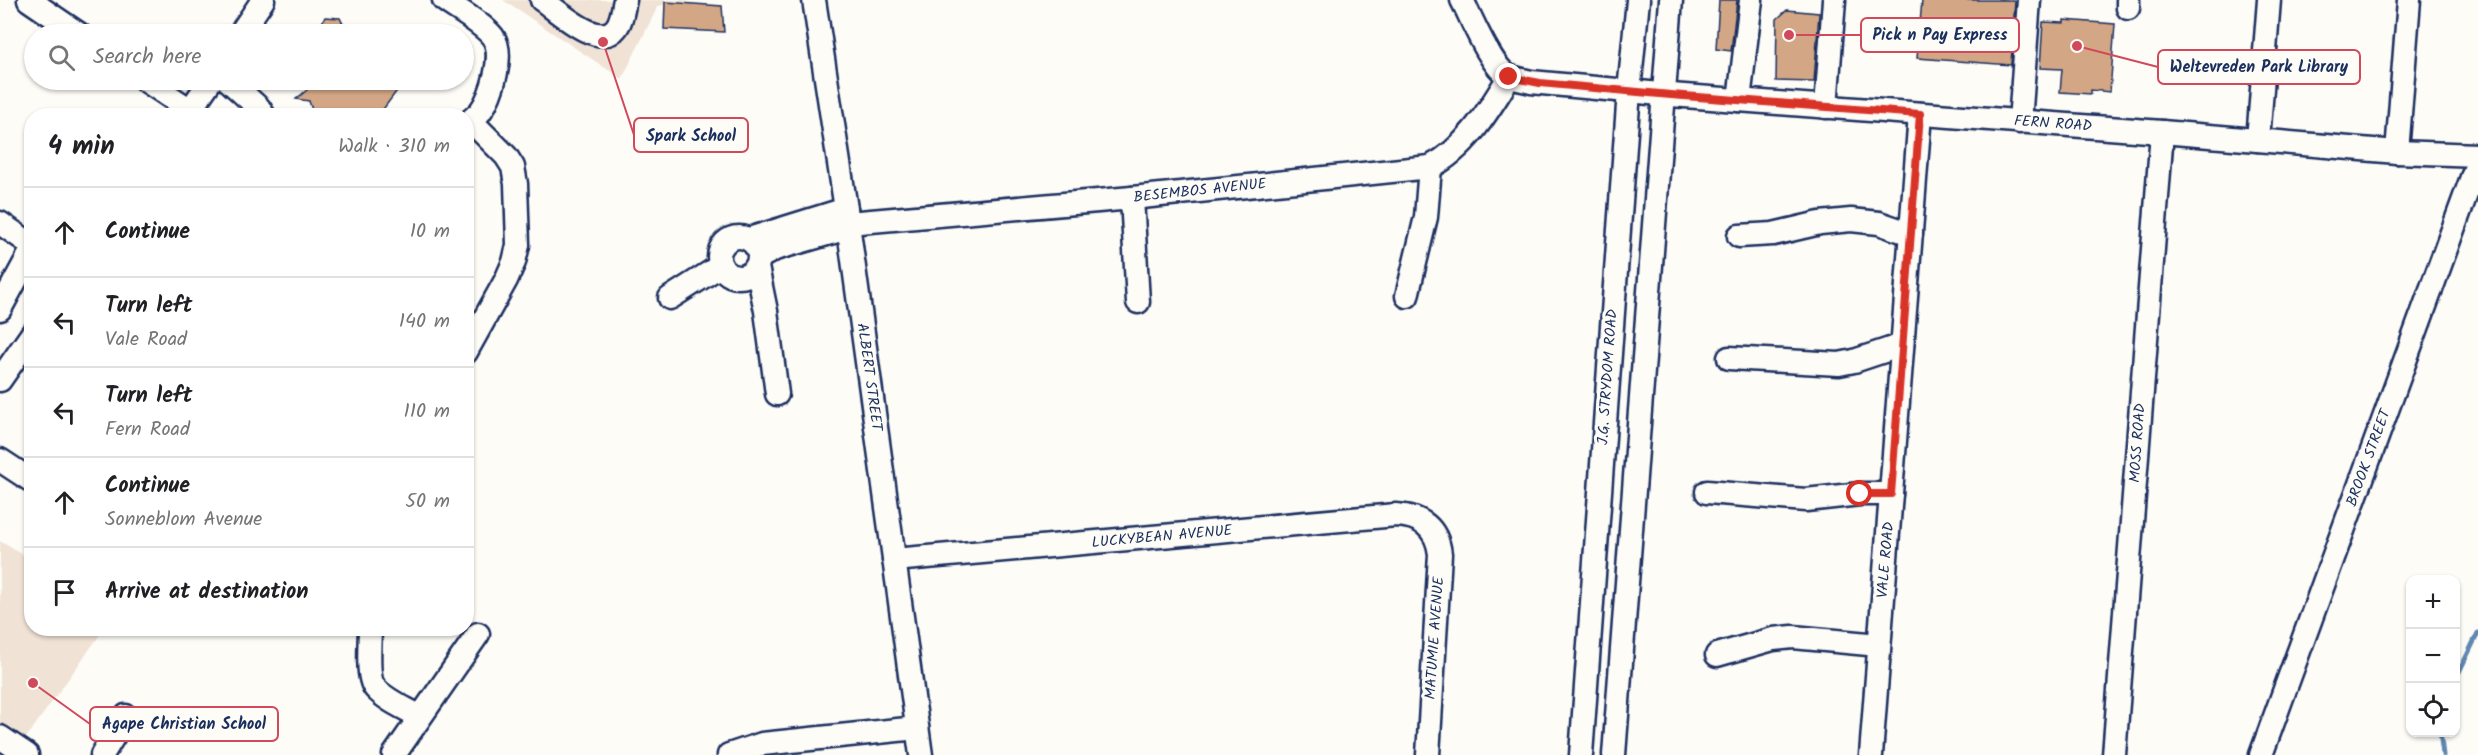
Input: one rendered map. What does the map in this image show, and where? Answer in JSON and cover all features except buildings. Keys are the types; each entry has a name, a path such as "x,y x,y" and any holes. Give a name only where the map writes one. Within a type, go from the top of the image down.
{"street":[{"path":"29,0 65,24"},
{"path":"246,24 262,0"},
{"path":"444,0 491,34 497,48 498,59 494,79 481,111 474,117"},
{"path":"542,0 587,31 603,36 610,34 619,25 625,0"},
{"name":"ALBERT STREET","path":"814,0 847,220 921,755"},
{"path":"1462,0 1492,57 1509,77"},
{"name":"J.G. STRYDOM ROAD","path":"1581,755 1629,91 1638,0"},
{"path":"1614,755 1671,0"},
{"path":"1739,100 1750,0"},
{"path":"1826,107 1834,0"},
{"path":"2020,122 2029,0"},
{"path":"2258,140 2269,0"},
{"path":"2397,152 2409,0"},
{"name":"BESEMBOS AVENUE","path":"755,254 847,220 1132,198 1430,167 1442,161 1459,145 1488,111 1509,77"},
{"name":"FERN ROAD","path":"1509,77 1540,83 1739,100 2397,152 2478,155"},
{"path":"159,90 182,108"},
{"path":"191,108 204,90"},
{"path":"239,90 259,108"},
{"name":"VALE ROAD","path":"1871,755 1920,114"},
{"path":"474,127 506,156 513,167 516,184 518,245 506,280 474,338"},
{"name":"MOSS ROAD","path":"2114,755 2162,132"},
{"name":"BROOK STREET","path":"2261,755 2478,161"},
{"path":"1407,296 1426,217 1430,167"},
{"path":"1132,198 1138,302"},
{"path":"1739,236 1773,234 1820,223 1851,220 1879,223 1911,234"},
{"path":"0,223 24,240"},
{"path":"755,254 749,275 738,277 728,274 720,266 718,255 722,246 729,239 739,236 755,254 766,311 777,394"},
{"path":"0,309 24,265"},
{"path":"670,298 720,266"},
{"path":"1730,358 1839,364 1902,345"},
{"path":"0,380 24,346"},
{"path":"0,460 24,476"},
{"path":"1707,492 1806,500 1860,494 1891,494"},
{"name":"LUCKYBEAN AVENUE","path":"894,560 1396,515 1419,519 1427,524"},
{"name":"MATUMIE AVENUE","path":"1427,524 1436,535 1440,554 1428,755"},
{"path":"394,755 478,634"},
{"path":"370,636 371,681 375,689 420,717"},
{"path":"1717,655 1773,639 1793,637 1879,645"},
{"path":"102,755 126,716"},
{"path":"729,755 762,744 917,728"},
{"path":"0,737 27,755"}],"shaded area":[{"path":"503,0 692,0 658,6 622,79"},
{"path":"0,541 24,556 24,636 99,636 18,749 0,737"}],"waterway":[{"path":"2460,670 2478,633"},
{"path":"2441,737 2443,755"}],"place":[{"name":"Pick n Pay Express","path":"1789,35"},
{"name":"Spark School","path":"603,42"},
{"name":"Weltevreden Park Library","path":"2077,46"},
{"name":"Agape Christian School","path":"33,683"}],"route":[{"path":"1509,77 1540,83 1671,95 1920,114 1891,494 1860,494"}]}
